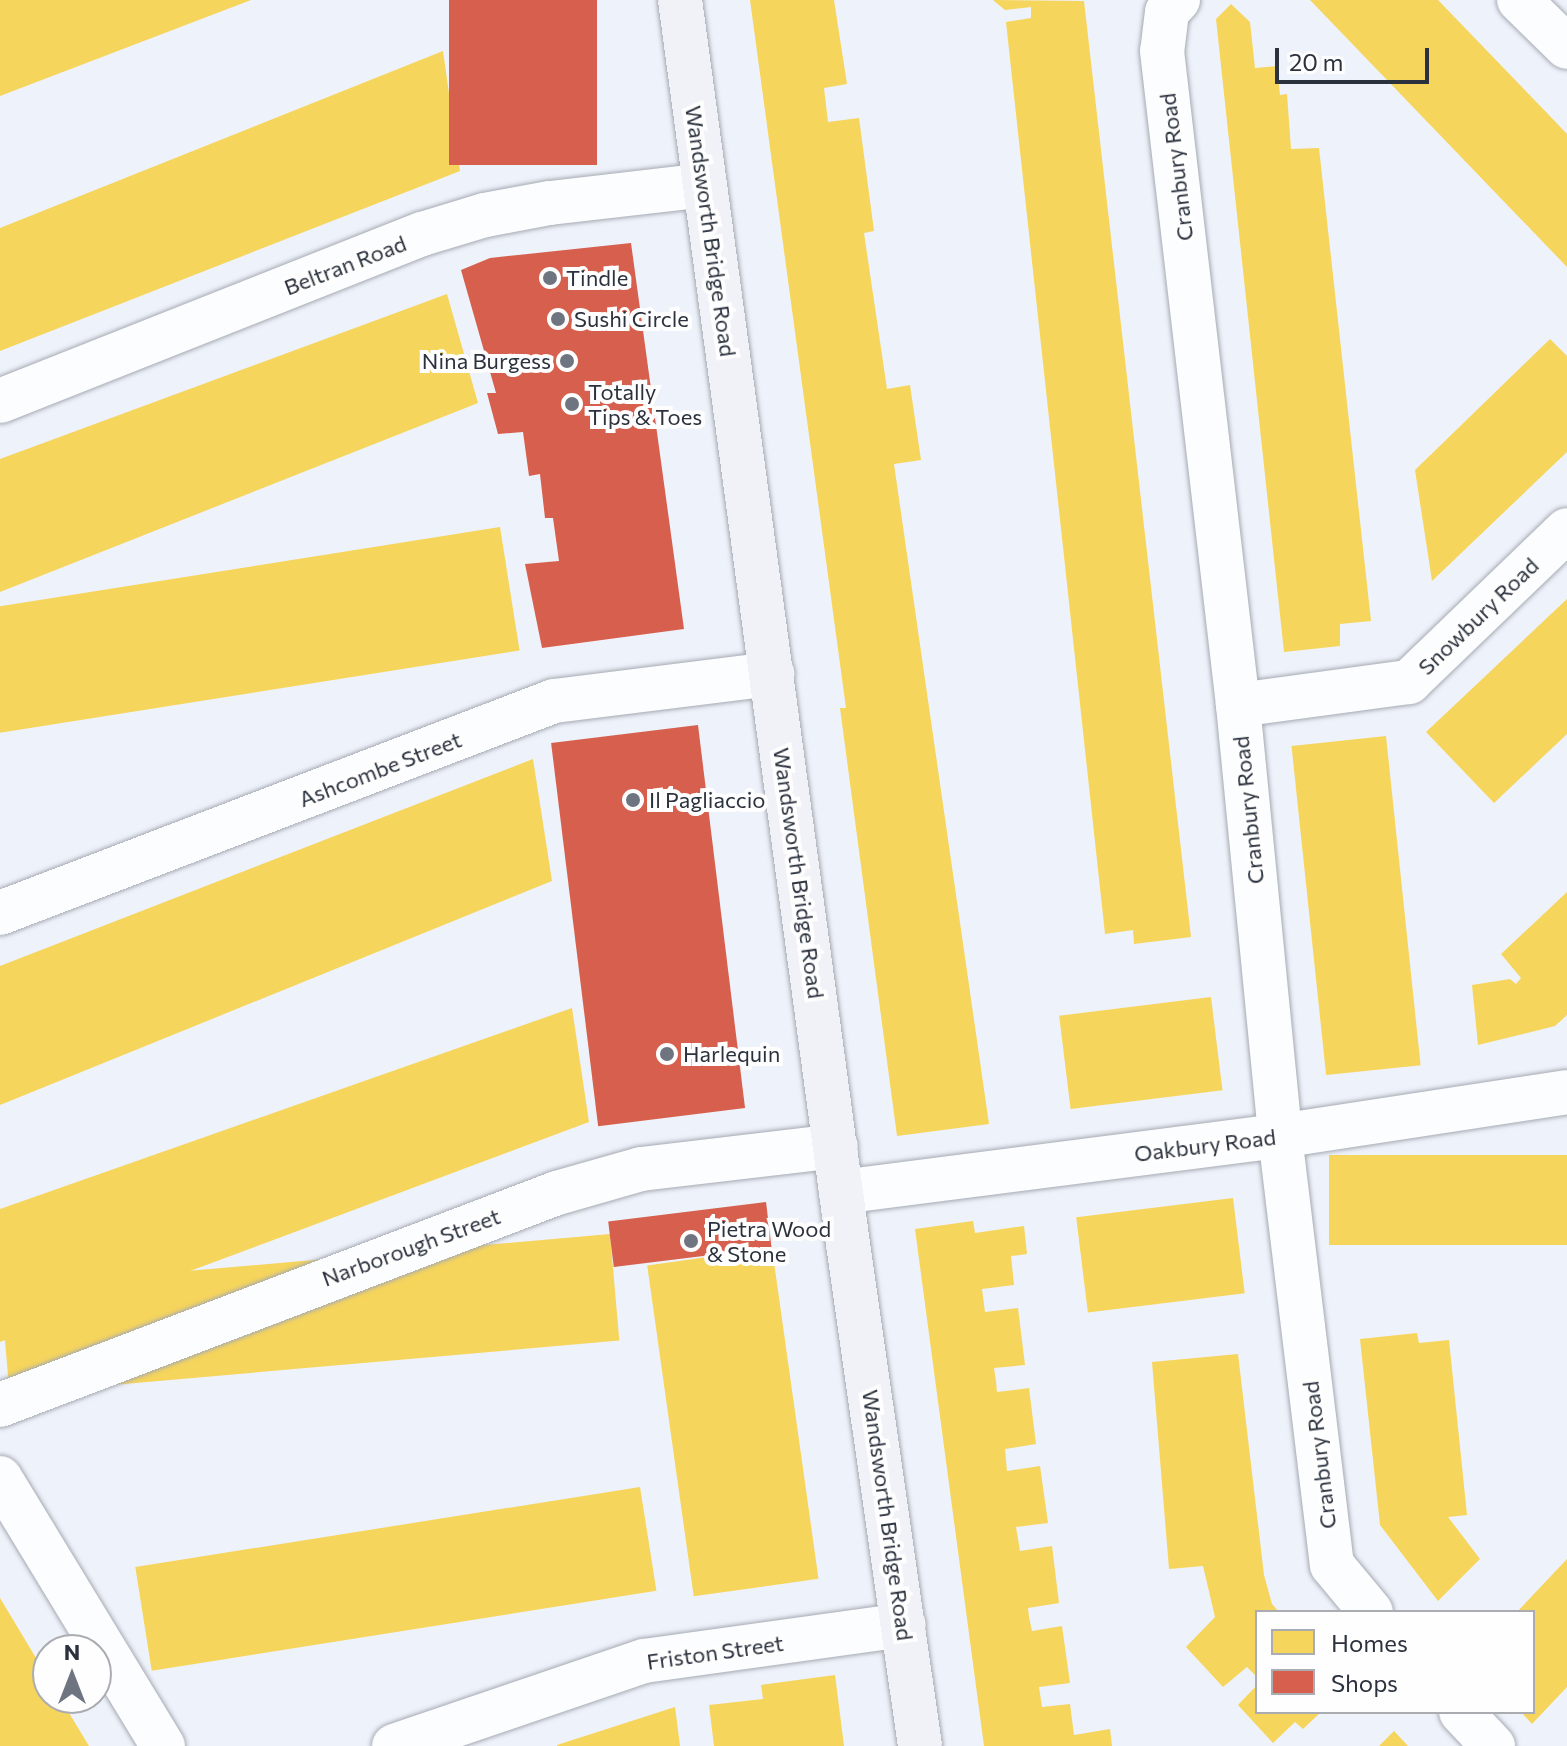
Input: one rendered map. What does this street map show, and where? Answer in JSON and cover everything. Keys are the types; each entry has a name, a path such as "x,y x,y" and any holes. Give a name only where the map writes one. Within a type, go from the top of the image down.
{"main road":[{"name":"Wandsworth Bridge Road","path":"680,0 841,1192 920,1746"}],"street":[{"name":"Cranbury Road","path":"1178,0 1167,12 1162,51 1238,705 1280,1136 1332,1565 1369,1610"},
{"path":"1519,0 1567,47"},
{"name":"Beltran Road","path":"0,401 422,234 485,215 550,203 705,185"},
{"name":"Snowbury Road","path":"1238,705 1409,682 1567,530"},
{"name":"Ashcombe Street","path":"0,913 554,701 772,674"},
{"name":"Oakbury Road","path":"841,1192 1280,1136 1567,1092"},
{"name":"Narborough Street","path":"0,1405 557,1193 641,1169 836,1146"},
{"path":"0,1478 163,1746"},
{"name":"Friston Street","path":"394,1746 644,1661 904,1625"},
{"path":"1463,1714 1493,1746"}],"building: Homes":[{"path":"0,0 251,0 0,96"},
{"path":"750,0 834,0 847,84 824,88 828,122 859,118 874,231 864,233 887,389 910,385 921,460 894,464 989,1124 897,1136 840,708 846,708"},
{"path":"993,0 1084,1 1191,937 1134,944 1133,930 1105,934 1006,22 1031,18 1031,7 1005,10"},
{"path":"1310,0 1438,0 1547,113 1567,134 1567,267"},
{"path":"1231,4 1250,22 1255,68 1277,66 1280,95 1287,94 1291,149 1319,148 1371,621 1340,624 1340,646 1284,652 1216,19"},
{"path":"443,51 460,171 0,351 0,228"},
{"path":"447,294 478,403 0,592 0,459"},
{"path":"1550,339 1567,356 1567,452 1432,581 1415,470"},
{"path":"500,527 520,650 0,733 0,606"},
{"path":"1567,599 1567,734 1494,803 1426,732"},
{"path":"1386,736 1421,1065 1326,1075 1292,746"},
{"path":"533,759 552,881 0,1105 0,966"},
{"path":"1567,892 1567,1015 1555,1026 1478,1045 1472,985 1510,979 1516,984 1521,978 1501,954"},
{"path":"1211,997 1222,1090 1071,1109 1059,1016"},
{"path":"572,1008 589,1122 0,1342 0,1209"},
{"path":"1329,1155 1567,1155 1567,1245 1329,1245"},
{"path":"1233,1198 1245,1293 1088,1313 1076,1217"},
{"path":"973,1221 975,1233 1024,1226 1027,1254 1011,1256 1014,1285 982,1289 985,1312 1018,1308 1025,1365 994,1368 997,1392 1029,1388 1036,1444 1005,1449 1007,1471 1040,1466 1048,1523 1016,1527 1020,1551 1052,1546 1059,1603 1028,1608 1029,1617 1032,1631 1062,1626 1070,1683 1039,1687 1042,1707 1070,1704 1074,1735 1110,1729 1112,1746 984,1746 915,1229"},
{"path":"610,1234 619,1341 10,1394 0,1287"},
{"path":"772,1248 818,1579 694,1596 647,1266"},
{"path":"1417,1333 1419,1343 1449,1340 1467,1515 1448,1517 1480,1559 1438,1601 1380,1525 1360,1339"},
{"path":"1238,1354 1264,1575 1272,1604 1277,1610 1255,1610 1255,1675 1247,1667 1223,1687 1186,1647 1215,1617 1203,1566 1169,1569 1152,1362"},
{"path":"640,1487 656,1591 152,1671 135,1567"},
{"path":"1567,1559 1567,1687 1532,1724 1523,1714 1535,1714 1535,1610 1519,1610"},
{"path":"0,1598 32,1651 32,1714 70,1714 89,1746 0,1746"},
{"path":"835,1675 844,1746 714,1746 709,1705 763,1699 761,1685"},
{"path":"1255,1687 1255,1714 1319,1714 1303,1729 1295,1722 1273,1743 1238,1705"},
{"path":"675,1707 680,1746 557,1746 557,1745"},
{"path":"1394,1731 1408,1746 1379,1746"}],"building: Shops":[{"path":"449,0 597,0 597,165 449,165"},
{"path":"631,243 684,629 542,648 525,564 559,561 553,518 545,518 540,474 529,476 523,432 498,434 487,393 496,393 461,270 490,258"},
{"path":"698,725 745,1108 598,1126 551,743"},
{"name":"Pietra Wood & Stone","path":"766,1202 772,1248 614,1267 608,1221"}],"place":[{"name":"Tindle","path":"550,278"},
{"name":"Sushi Circle","path":"558,319"},
{"name":"Nina Burgess","path":"567,361"},
{"name":"Totally Tips & Toes","path":"572,404"},
{"name":"Il Pagliaccio","path":"633,800"},
{"name":"Harlequin","path":"667,1054"},
{"name":"Pietra Wood & Stone","path":"691,1241"}]}
